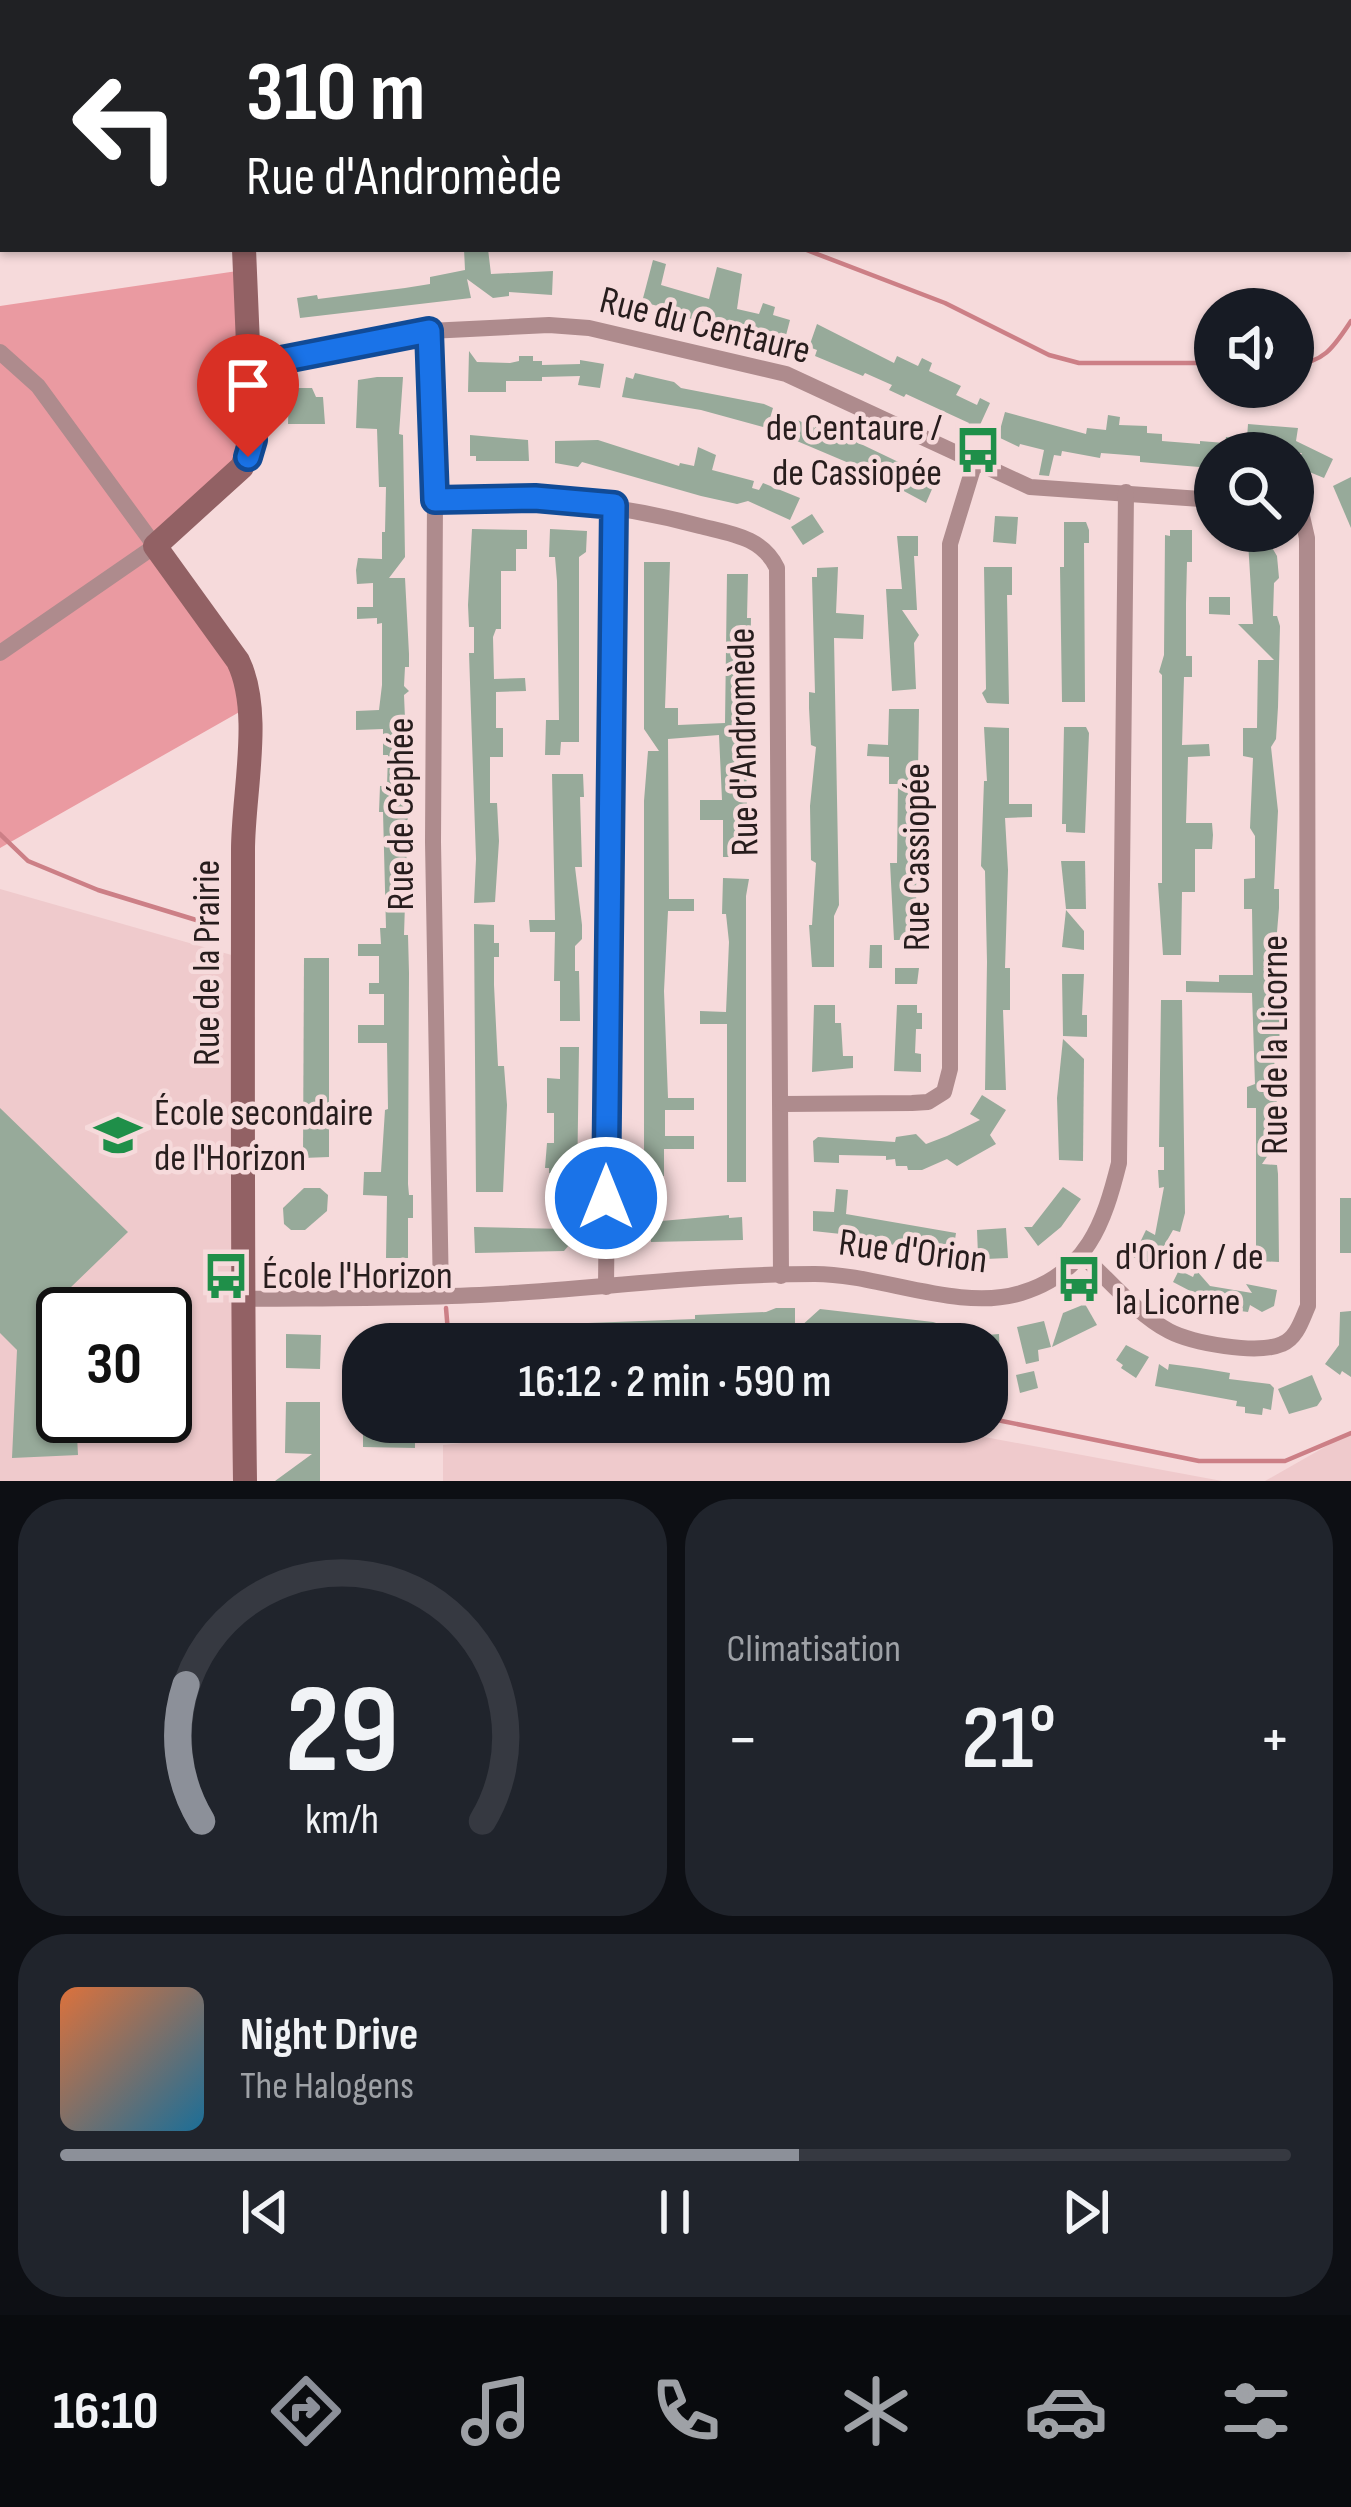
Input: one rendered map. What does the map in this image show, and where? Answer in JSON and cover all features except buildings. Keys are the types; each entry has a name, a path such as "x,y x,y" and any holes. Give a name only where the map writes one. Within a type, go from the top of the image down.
{"street":[{"path":"0,653 155,545 248,457 253,440 244,252"},
{"name":"Rue du Centaure","path":"250,366 429,331 549,326 627,335 786,374 1030,487 1126,492"},
{"name":"Rue de Céphée","path":"429,331 435,500 433,842 441,1296"},
{"path":"0,352 38,386 155,545"},
{"name":"Rue Cassiopée","path":"783,1104 928,1102 944,1092 950,1070 950,544 975,462"},
{"path":"1083,1256 1107,1211 1119,1162 1126,492 1194,498"},
{"name":"Rue d'Andromède","path":"435,500 535,498 614,505 745,538 768,550 777,568 781,1276"},
{"path":"606,1287 614,505"},
{"name":"Rue de la Prairie","path":"155,545 238,661 250,706 243,832 245,1481"},
{"name":"Rue de la Licorne","path":"1083,1256 1150,1319 1173,1334 1206,1342 1245,1348 1283,1344 1298,1331 1308,1306 1307,552"},
{"name":"Rue d'Orion","path":"242,1299 441,1296 819,1274 981,1299 1021,1293 1058,1276 1083,1256"}],"shaded area":[{"path":"244,270 252,440 155,546 238,661 250,706 0,848 0,306"},
{"name":"École secondaire de l'Horizon","path":"0,889 235,956 236,1481 0,1481"},
{"path":"1351,1432 1351,1481 1265,1481"},
{"path":"1008,1441 1222,1481 443,1481 443,1445"}],"waterway":[{"path":"812,252 945,303 1049,355 1079,363 1194,363"},
{"path":"1314,360 1334,345 1351,321"},
{"path":"0,834 28,861 98,890 206,923"},
{"path":"446,1308 447,1323"},
{"path":"1008,1422 1199,1461 1285,1461 1351,1433"}],"place":[{"name":"de Centaure / de Cassiopée","path":"978,450"},
{"name":"École secondaire de l'Horizon","path":"118,1135"},
{"name":"École l'Horizon","path":"226,1276"},
{"name":"d'Orion / de la Licorne","path":"1079,1279"}],"route":[{"path":"248,457 253,440 250,366 429,331 435,500 535,498 614,505 606,1198"}]}
